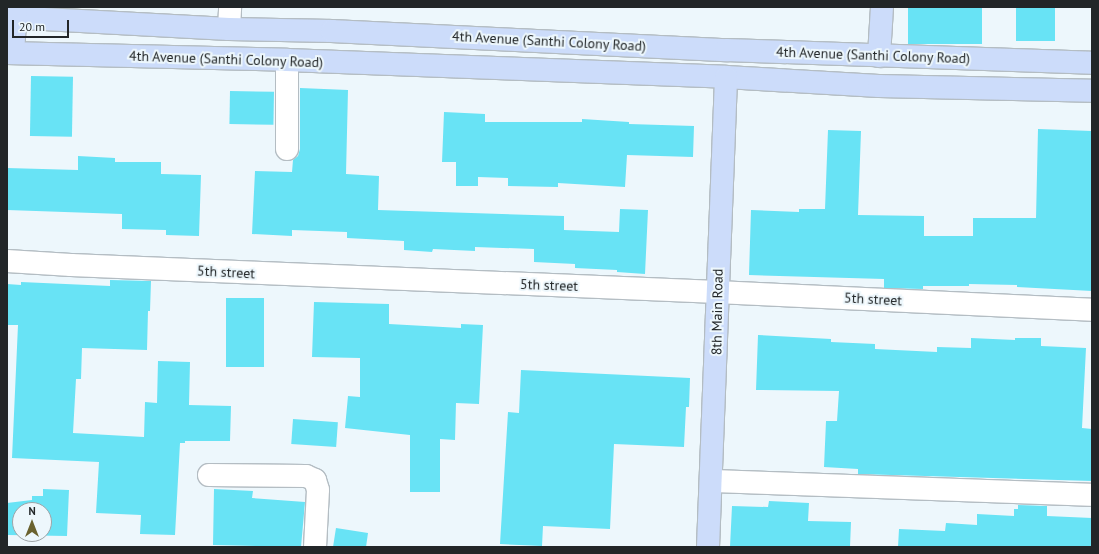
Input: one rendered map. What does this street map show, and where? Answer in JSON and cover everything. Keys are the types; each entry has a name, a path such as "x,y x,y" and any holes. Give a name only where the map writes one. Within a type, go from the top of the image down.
{"street":[{"path":"229,29 230,7"},
{"path":"879,56 882,7"},
{"path":"36,52 38,12"},
{"name":"4th Avenue (Santhi Colony Road)","path":"13,14 38,12 229,29 332,31 879,56 1092,63"},
{"path":"10,53 13,14"},
{"name":"4th Avenue (Santhi Colony Road)","path":"10,53 36,52 287,60 726,77 879,86 1092,91"},
{"path":"287,60 287,149"},
{"name":"8th Main Road","path":"708,547 726,77"},
{"name":"5th street","path":"7,261 79,266 717,292 1092,310"},
{"path":"209,475 306,476 315,480 318,490 315,547"},
{"path":"711,481 1092,495"}],"building":[{"path":"908,7 982,7 982,44 908,44"},
{"path":"1016,7 1055,7 1055,41 1016,41"},
{"path":"31,76 73,77 72,137 30,136"},
{"path":"300,88 348,90 346,174 379,176 378,210 564,216 564,230 619,232 620,209 648,210 645,274 617,272 617,270 575,268 575,264 534,262 534,249 475,247 475,251 433,249 432,252 404,250 404,241 347,238 347,232 292,230 292,236 252,234 255,171 292,172 293,160 298,156 300,149"},
{"path":"230,91 274,92 273,125 229,124"},
{"path":"444,112 485,114 485,122 582,122 582,119 629,122 629,124 694,126 693,157 627,155 625,187 558,183 558,187 508,186 508,178 478,177 478,186 456,186 456,162 442,162"},
{"path":"1038,129 1092,131 1092,291 1017,287 1017,285 969,284 969,286 923,286 923,289 884,288 884,279 749,275 751,210 799,212 799,209 825,209 828,130 861,131 858,215 924,216 924,236 973,236 973,218 1036,218"},
{"path":"78,156 115,158 115,162 161,162 161,174 201,175 199,236 166,235 166,230 122,229 122,214 7,210 7,168 78,170"},
{"path":"110,280 151,281 150,311 148,311 147,350 82,348 81,379 76,379 73,433 144,437 145,402 157,403 158,361 190,362 189,405 231,406 230,441 185,441 185,443 180,443 175,535 140,534 141,515 96,513 99,462 12,458 18,325 7,325 7,284 21,285 21,282 110,286"},
{"path":"226,298 264,298 264,367 226,367"},
{"path":"314,302 389,304 389,324 461,328 461,324 483,325 479,404 456,403 455,440 440,439 440,492 410,492 410,435 345,428 348,396 360,397 360,358 312,357"},
{"path":"758,335 831,339 831,342 875,344 875,349 937,352 937,347 971,348 971,338 1015,340 1015,338 1041,338 1041,346 1086,348 1082,428 1092,429 1092,481 858,474 858,469 824,467 826,421 837,421 839,391 756,390"},
{"path":"521,370 690,378 689,407 686,407 684,447 614,444 610,529 543,526 542,546 500,544 508,412 519,413"},
{"path":"293,419 338,422 336,447 291,444"},
{"path":"43,489 69,490 67,536 52,536 52,502 15,502 32,500 32,496 43,496"},
{"path":"214,489 253,491 252,498 305,502 301,547 213,545"},
{"path":"769,501 809,503 808,521 851,522 850,547 730,547 732,506 768,507"},
{"path":"12,502 12,535 8,535 7,503"},
{"path":"1018,505 1047,506 1047,516 1092,518 1091,547 898,547 899,529 945,531 946,523 977,525 977,514 1014,516 1014,509 1018,509"},
{"path":"336,528 368,533 366,547 333,547"}]}
